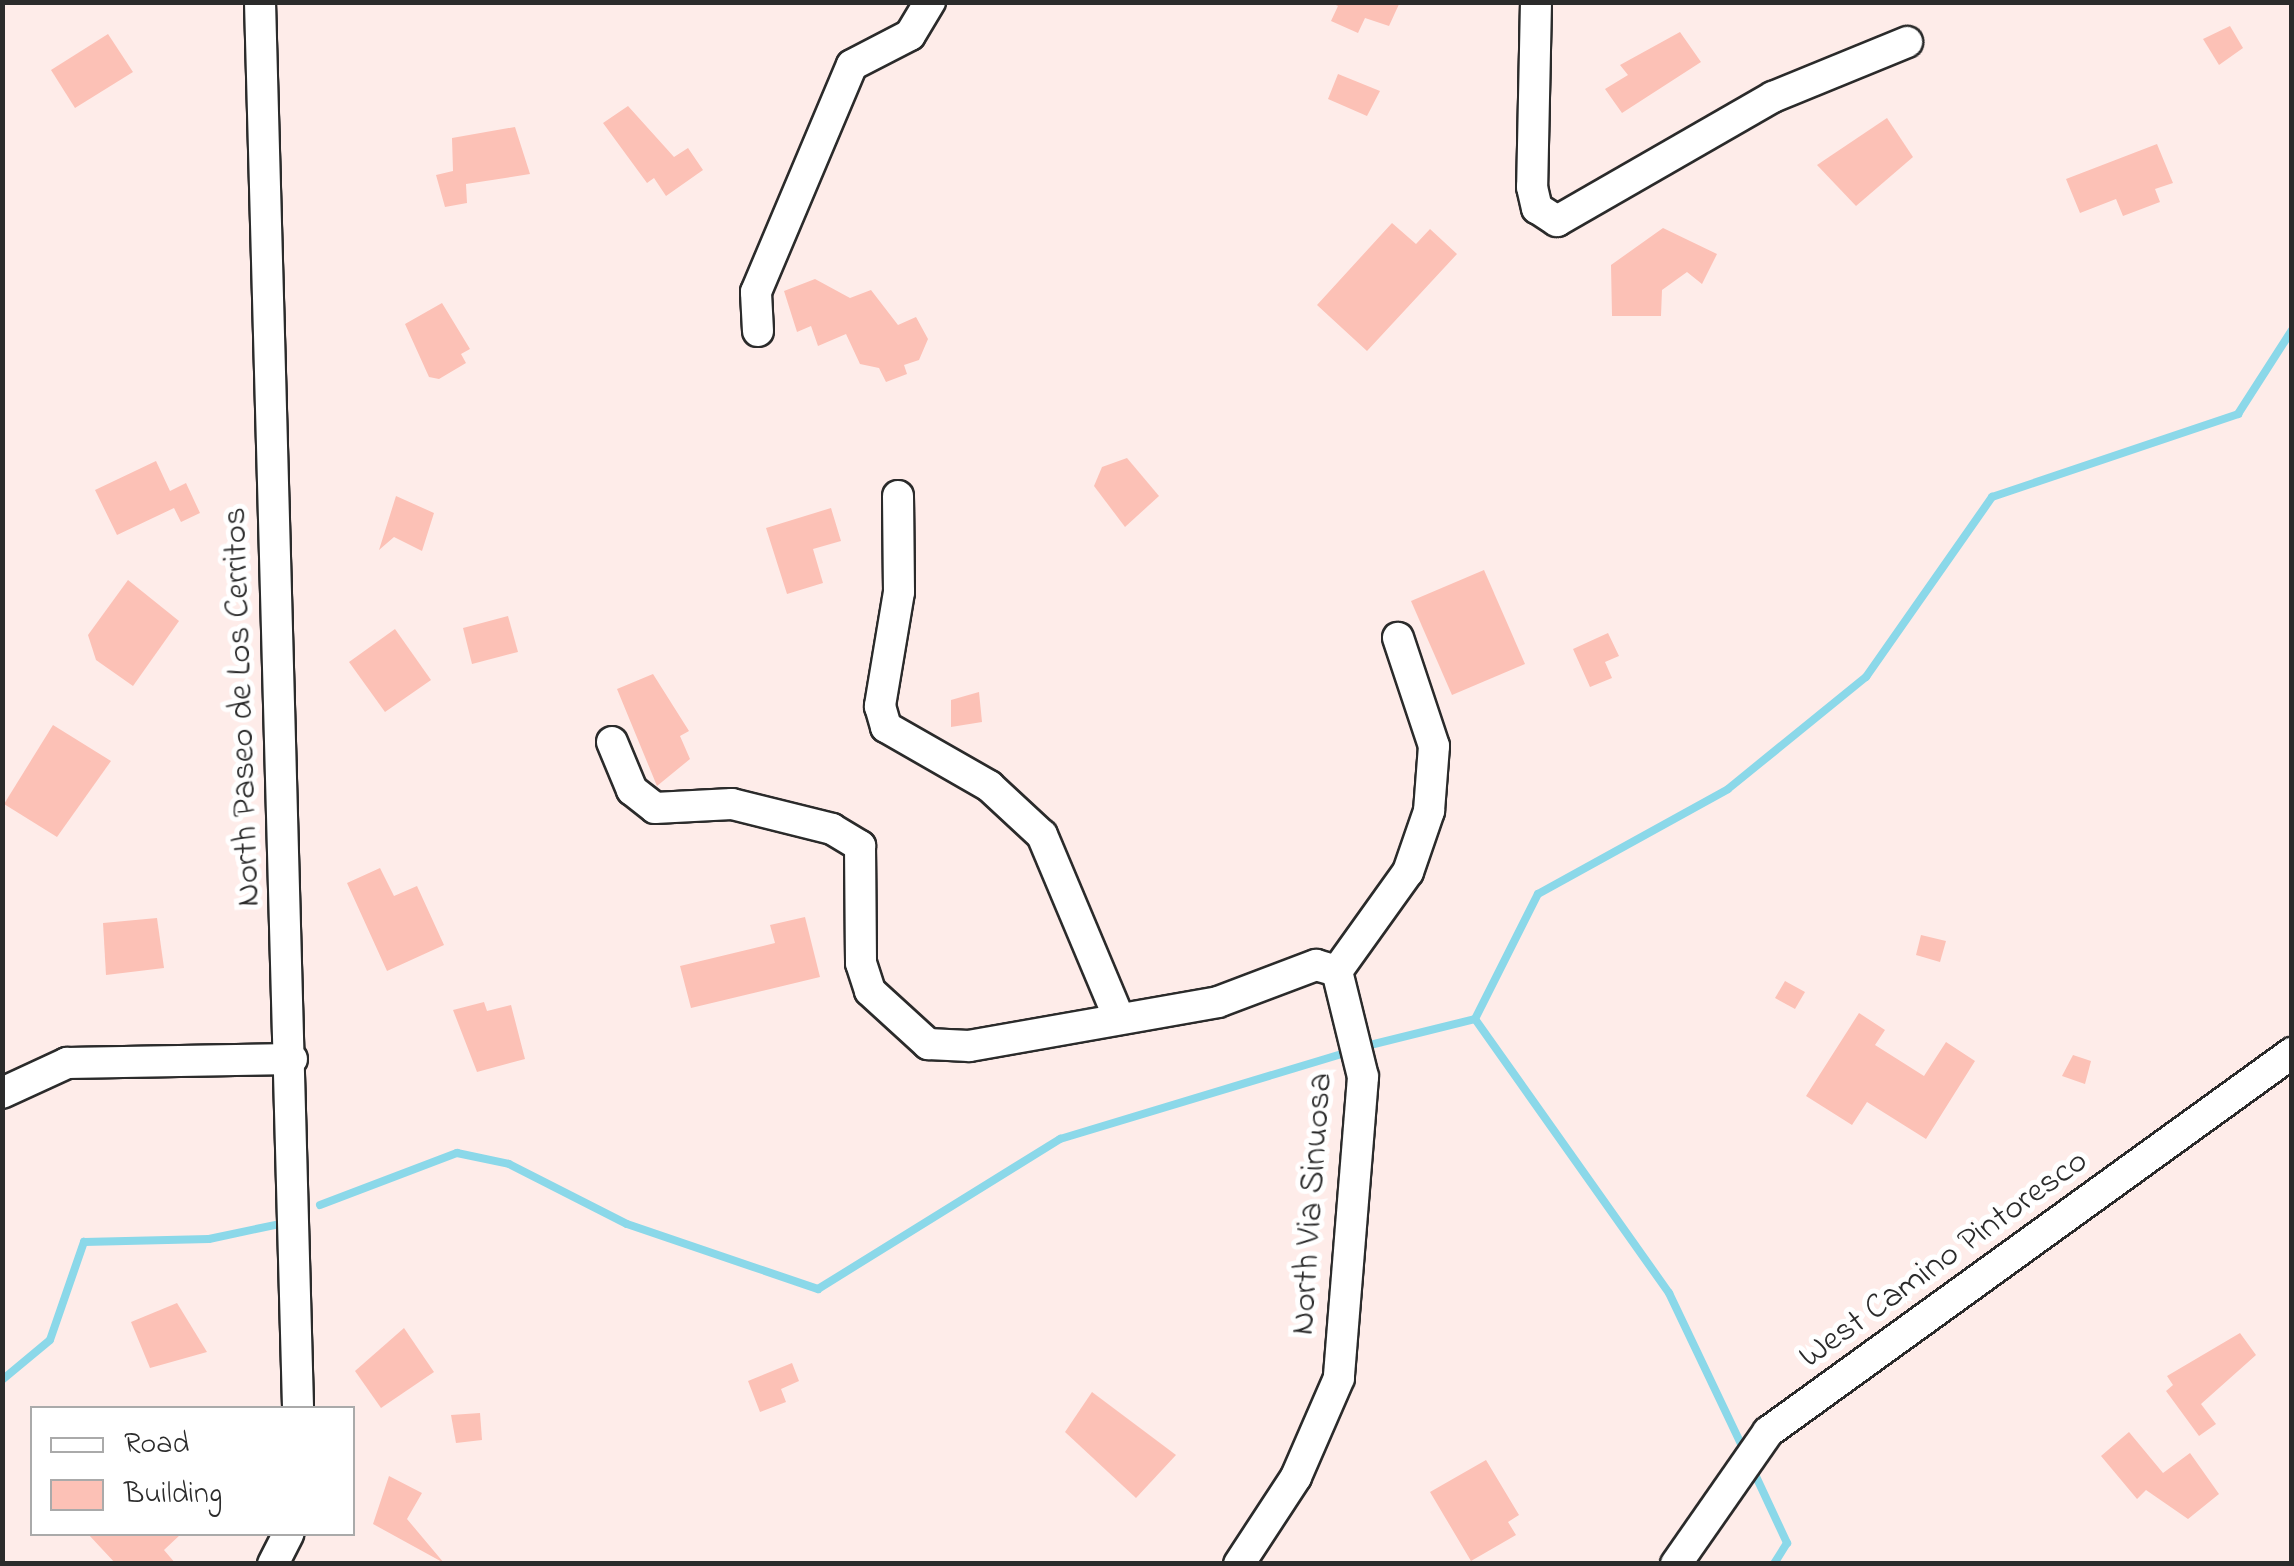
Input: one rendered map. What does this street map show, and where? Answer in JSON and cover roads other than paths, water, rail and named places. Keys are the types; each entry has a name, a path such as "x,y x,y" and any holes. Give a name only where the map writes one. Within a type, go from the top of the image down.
{"street":[{"name":"North Paseo de Los Cerritos","path":"260,2 292,1060 298,1406"},
{"path":"758,331 756,292 852,65 910,34 930,2"},
{"path":"1536,2 1532,188 1537,208 1557,221 1773,97 1906,42"},
{"path":"898,496 900,592 880,706 886,728 988,786 1042,835 1119,1018"},
{"path":"612,742 632,790 654,808 732,804 832,829 860,846 861,963 898,1024 942,1047 1218,1002 1316,965 1337,971 1408,872 1429,810 1434,746 1398,638"},
{"name":"North Via Sinuosa","path":"1238,1564 1296,1476 1339,1378 1362,1077 1337,971"},
{"name":"West Camino Pintoresco","path":"1676,1564 1768,1432 2292,1052"},
{"path":"2,1093 67,1064 292,1060"},
{"path":"273,1564 287,1536"}],"waterway":[{"path":"1362,1047 1475,1019 1538,894 1728,789 1866,677 1992,497 2238,414 2292,330"},
{"path":"1475,1019 1669,1293 1745,1452"},
{"path":"320,1205 457,1153 509,1164 627,1224 818,1289 1060,1139 1349,1052"},
{"path":"2,1380 50,1340 84,1242 209,1239 275,1225"},
{"path":"1753,1470 1787,1543 1774,1564"}]}
